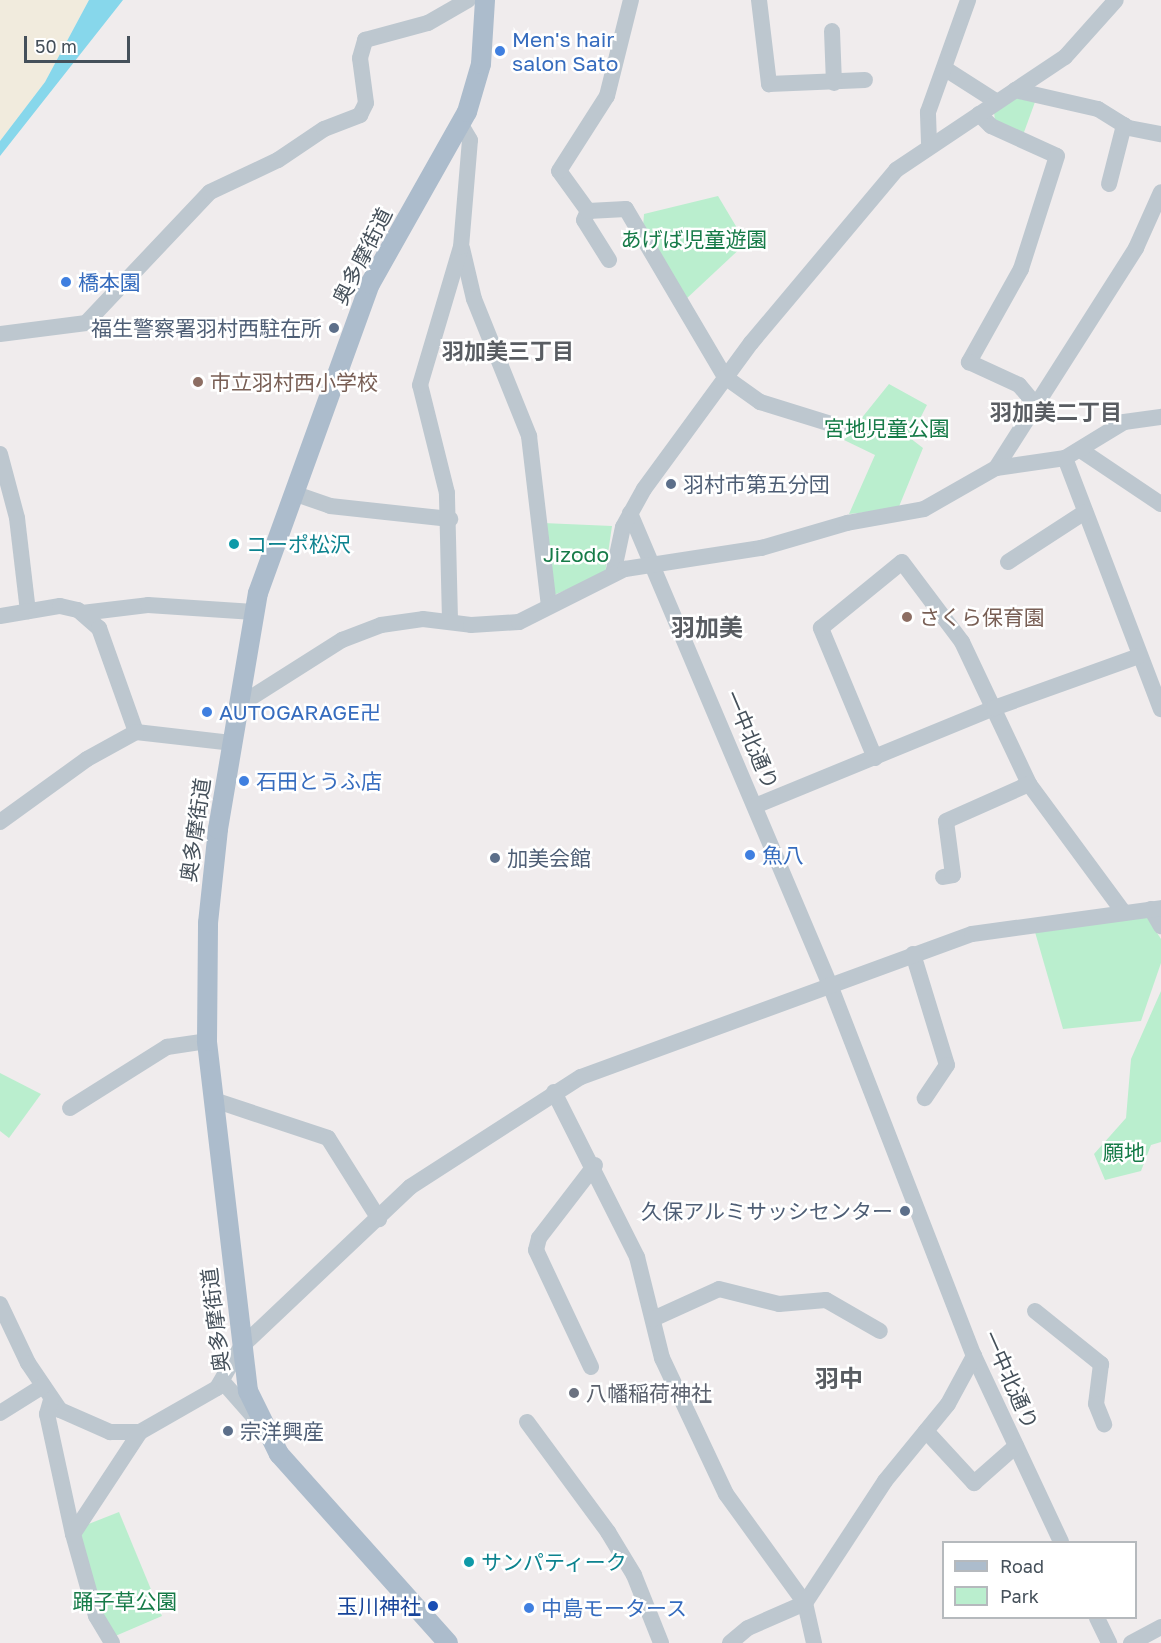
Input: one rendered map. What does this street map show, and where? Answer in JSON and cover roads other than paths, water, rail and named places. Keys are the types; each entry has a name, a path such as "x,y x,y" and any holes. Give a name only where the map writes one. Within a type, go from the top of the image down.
{"main road":[{"name":"奥多摩街道","path":"448,1643 279,1454 260,1423 241,1347 207,1041 210,886 254,612 294,493 370,284 461,125 479,73 485,0"}],"street":[{"path":"0,334 86,323 210,192 283,157 324,129 360,116 366,103 360,58 364,40 428,22 468,0"},
{"path":"588,211 559,171 607,96 631,0"},
{"path":"759,0 764,80 834,83 865,80"},
{"path":"929,143 928,112 946,70 968,0"},
{"path":"613,574 630,513 725,377 897,170 929,143 979,114 1076,48 1116,0"},
{"path":"832,31 834,83"},
{"path":"946,70 997,102"},
{"path":"1015,90 1098,109 1124,125 1161,134"},
{"path":"979,114 992,126 1057,156 1021,269 969,362 1019,385 1035,404"},
{"path":"450,620 450,519 420,385 461,247 470,140 461,125"},
{"path":"1109,184 1124,125"},
{"path":"996,468 1136,248 1161,192"},
{"path":"588,211 626,209 725,377 760,402 841,428"},
{"path":"588,211 584,220 609,261"},
{"path":"461,247 474,299 529,436 549,605"},
{"path":"241,704 369,629 413,619 519,622 613,574 653,565 760,548 847,523 924,509 996,468 1065,458 1082,451 1124,422 1161,417"},
{"path":"1082,451 1161,504"},
{"path":"0,454 17,518 28,611"},
{"path":"1065,458 1161,709"},
{"path":"294,493 330,506 450,519"},
{"path":"1008,562 1085,512"},
{"name":"一中北通り","path":"630,513 830,985 974,1356 1062,1541"},
{"path":"875,758 821,628 902,562 962,642 1029,784 1124,913"},
{"path":"82,613 148,605 254,612"},
{"path":"0,616 60,606 82,613 99,628 136,732"},
{"path":"755,806 994,708 1139,656"},
{"path":"0,822 87,759 136,732 233,743"},
{"path":"943,877 953,875 946,820 1029,784"},
{"path":"0,1304 47,1393 89,1426 140,1432 223,1382 241,1347 432,1171 554,1092 596,1070 972,934 1156,908 1161,926"},
{"path":"913,954 947,1065 925,1098"},
{"path":"70,1108 167,1047 207,1041"},
{"path":"554,1092 595,1165 637,1257 662,1358 726,1494 805,1603 814,1643"},
{"path":"214,1100 328,1138 379,1219"},
{"path":"591,1367 537,1250 539,1238 595,1165"},
{"path":"653,1318 719,1289 779,1304 826,1299 880,1331"},
{"path":"1035,1311 1101,1364 1096,1404 1104,1424"},
{"path":"730,1643 748,1628 805,1603 885,1481 926,1431 974,1356"},
{"path":"223,1382 260,1423"},
{"path":"0,1413 47,1393"},
{"path":"47,1393 47,1414 73,1534 96,1616 112,1643"},
{"path":"527,1422 608,1532 634,1575 661,1643"},
{"path":"926,1431 974,1483 1016,1446"},
{"path":"73,1534 138,1443 140,1432"},
{"path":"1098,1619 1109,1643"},
{"path":"1131,1643 1161,1627"}],"water":[{"path":"89,0 123,0 0,156 0,141 45,82"}],"place":[{"name":"Men's hair salon Sato","path":"500,51"},
{"name":"橋本園","path":"66,282"},
{"name":"福生警察署羽村西駐在所","path":"334,328"},
{"name":"市立羽村西小学校","path":"198,382"},
{"name":"羽村市第五分団","path":"671,484"},
{"name":"コーポ松沢","path":"234,544"},
{"name":"さくら保育園","path":"907,617"},
{"name":"AUTOGARAGE卍","path":"207,712"},
{"name":"石田とうふ店","path":"244,781"},
{"name":"魚八","path":"750,855"},
{"name":"加美会館","path":"495,858"},
{"name":"久保アルミサッシセンター","path":"905,1211"},
{"name":"八幡稲荷神社","path":"574,1393"},
{"name":"宗洋興産","path":"228,1431"},
{"name":"サンパティーク","path":"469,1562"},
{"name":"玉川神社","path":"433,1606"},
{"name":"中島モータース","path":"529,1608"}],"district":[{"name":"羽加美三丁目","path":"508,351"},
{"name":"羽加美二丁目","path":"1056,412"},
{"name":"羽加美","path":"707,627"},
{"name":"羽中","path":"839,1378"}],"park label":[{"name":"あげば児童遊園","path":"694,239"},
{"name":"宮地児童公園","path":"887,428"},
{"name":"Jizodo","path":"576,554"},
{"name":"願地","path":"1124,1152"},
{"name":"踊子草公園","path":"125,1601"}]}
